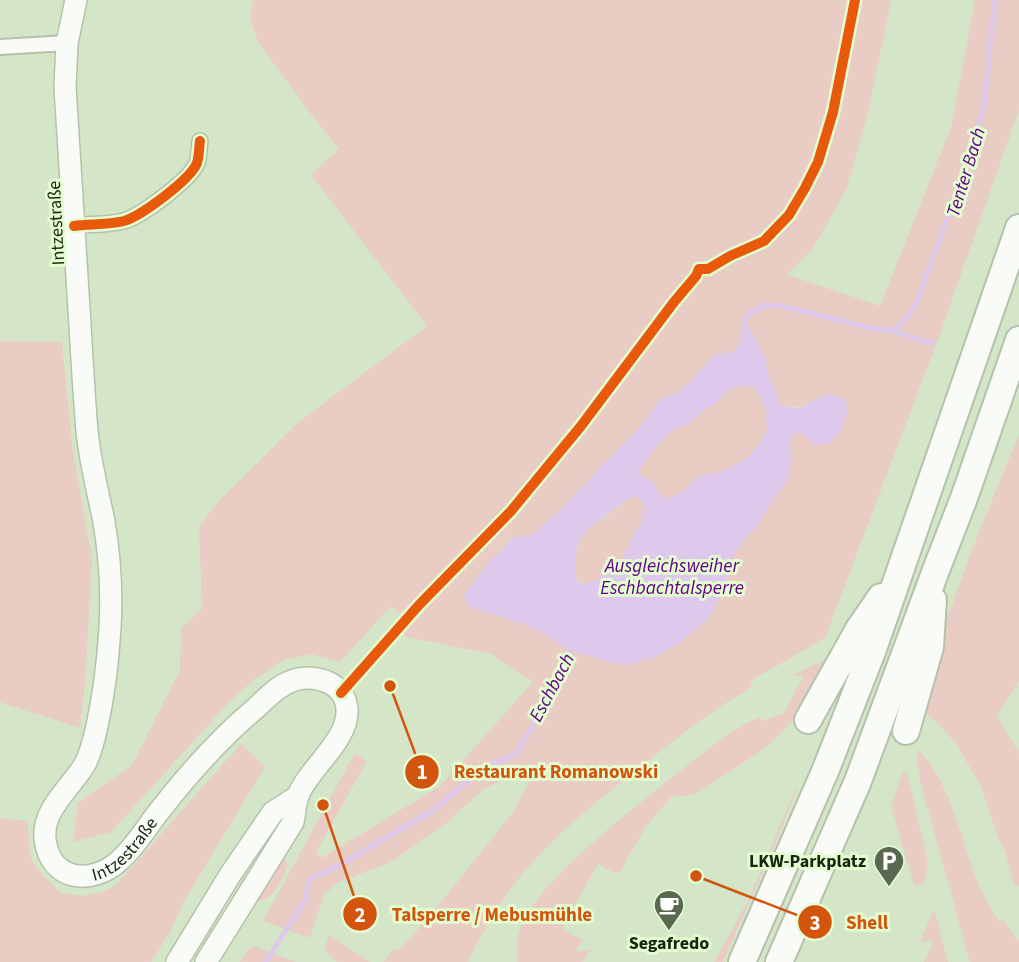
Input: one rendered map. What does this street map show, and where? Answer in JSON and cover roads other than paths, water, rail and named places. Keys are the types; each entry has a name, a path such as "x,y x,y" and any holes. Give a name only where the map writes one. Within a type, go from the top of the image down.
{"highway":[{"path":"742,962 826,769 873,649 1019,228"},
{"path":"779,962 858,781 964,498 1019,340"},
{"path":"808,720 859,629 903,564"},
{"path":"906,731 930,647 936,570"}],"main road":[{"name":"Intzestraße","path":"76,0 67,43 65,87 87,432 107,547 111,625 105,683 93,741 87,761 57,801 50,815 45,833 49,853 58,866 73,876 90,876 114,865 128,852 211,749 237,723 288,682 302,678 322,680 341,693 347,708 347,717 344,727 298,796"},
{"path":"177,962 230,875 273,812 298,796"},
{"path":"206,962 293,822 298,796"}],"street":[{"path":"0,47 67,43"},
{"path":"74,226 112,223 139,215 180,183 197,164 200,141"}],"water":[{"name":"Ausgleichsweiher Eschbachtalsperre","path":"741,327 749,327 766,360 780,405 797,408 829,394 845,400 848,410 840,431 826,444 814,445 802,434 792,435 788,479 758,525 734,554 725,587 709,617 677,645 653,658 625,665 569,650 523,624 468,607 464,595 512,538 532,535 562,508 645,421 659,400 677,393 714,355 736,349 739,346","holes":["740,385 755,388 766,411 767,430 759,445 749,457 723,471 699,476 679,494 665,499 658,493 655,484 637,473 672,430 689,424 727,391","634,496 645,504 641,523 619,565 598,579 585,584 577,582 576,554 583,534"]}],"waterway":[{"name":"Tenter Bach","path":"894,331 916,304 950,211 964,187 968,161 984,107 995,0"},
{"name":"Eschbach","path":"746,332 745,318 765,305 781,306 933,342"},
{"name":"Eschbach","path":"266,962 305,900 310,879 345,862 432,811 483,768 516,754 572,646"}],"place":[{"name":"Restaurant Romanowski","path":"390,686"},
{"name":"Talsperre / Mebusmühle","path":"323,805"},
{"name":"Shell","path":"696,876"},
{"name":"LKW-Parkplatz","path":"889,888"},
{"name":"Segafredo","path":"669,932"}]}
